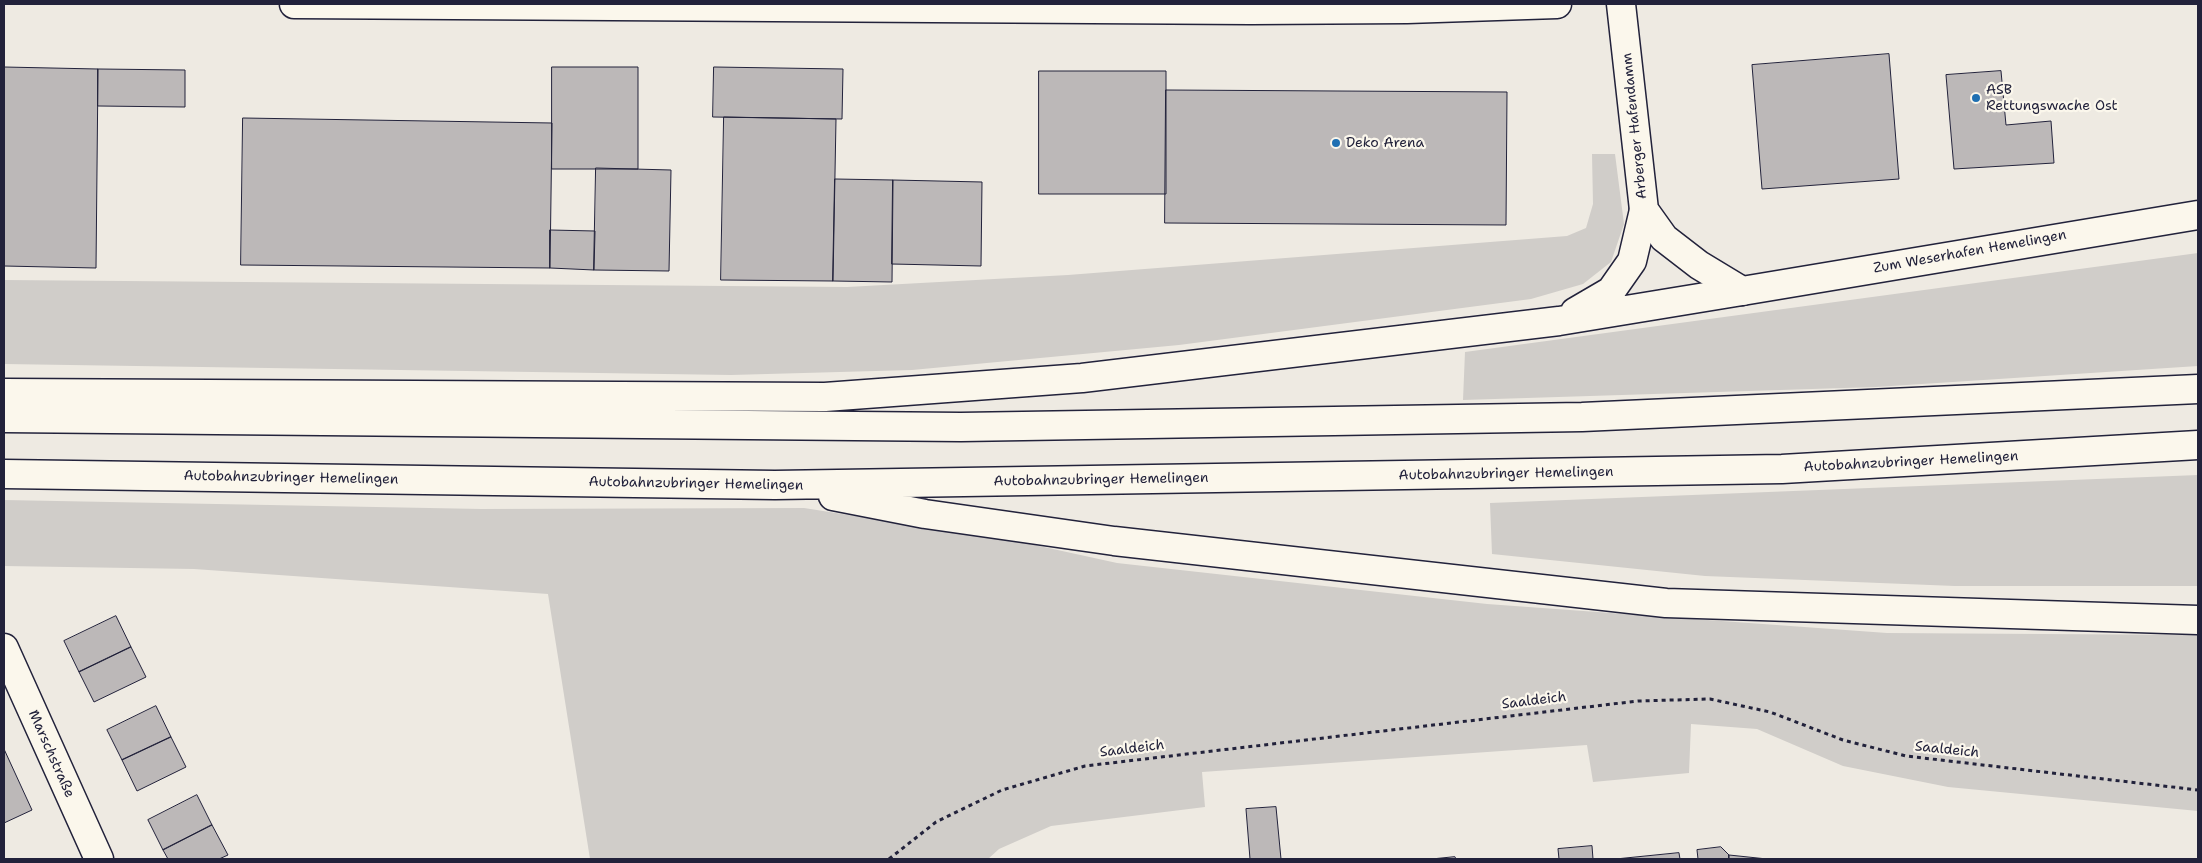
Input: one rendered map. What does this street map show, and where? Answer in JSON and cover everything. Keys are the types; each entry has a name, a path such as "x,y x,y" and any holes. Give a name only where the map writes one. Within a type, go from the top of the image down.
{"main road":[{"path":"294,4 1241,10 1407,9 1557,4"},
{"name":"Arberger Hafendamm","path":"1621,4 1644,210 1664,238 1699,264 1742,291"},
{"path":"1559,321 1611,291 1632,261 1644,210"},
{"name":"Zum Weserhafen Hemelingen","path":"4,393 826,397 1082,378 1559,321 2198,215"},
{"path":"4,418 990,426 1582,417 2198,389"},
{"name":"Autobahnzubringer Hemelingen","path":"4,474 775,486 1782,469 2198,444"},
{"path":"775,486 925,514 1114,541 1666,604 2198,620"},
{"name":"Marschstraße","path":"4,648 99,859"}],"path":[{"name":"Saaldeich","path":"889,859 936,822 1002,790 1085,766 1638,700 1719,701 1770,712 1843,740 1906,756 2198,790"}],"shaded area":[{"path":"1592,154 1615,154 1624,224 1611,262 1583,284 1531,299 1179,345 912,370 731,375 4,364 4,280 847,287 1068,275 1567,236 1586,228 1593,204"},
{"path":"2198,253 2198,366 1876,387 1463,400 1465,352"},
{"path":"2198,475 2198,586 1955,586 1705,576 1492,554 1490,503"},
{"path":"4,500 482,509 804,508 1021,542 1117,563 1487,604 1887,633 2198,635 2198,811 1948,787 1843,766 1757,729 1691,724 1689,773 1593,782 1587,745 1202,772 1205,807 1051,826 999,849 988,859 590,859 548,594 194,569 4,566"}],"building":[{"path":"1889,54 1899,179 1762,189 1752,65"},
{"path":"4,67 98,69 96,268 4,266"},
{"path":"552,67 638,67 638,169 552,169"},
{"path":"714,67 843,69 842,119 713,117"},
{"path":"98,69 185,70 185,107 98,106"},
{"path":"1039,71 1166,71 1166,194 1039,194"},
{"name":"ASB Rettungswache Ost","path":"2001,71 2006,125 2051,121 2054,163 1954,169 1946,75"},
{"name":"Deko Arena","path":"1166,90 1507,92 1506,225 1165,223"},
{"path":"724,117 836,119 833,281 721,280"},
{"path":"243,118 552,123 550,268 241,265"},
{"path":"596,168 671,170 669,271 594,270"},
{"path":"835,179 893,180 892,282 833,281"},
{"path":"893,180 982,182 981,266 892,264"},
{"path":"550,230 595,231 594,270 550,268"},
{"path":"116,616 131,647 79,672 64,641"},
{"path":"131,647 146,677 94,702 79,672"},
{"path":"156,706 171,737 122,760 107,730"},
{"path":"171,737 186,767 137,791 122,760"},
{"path":"4,749 32,810 4,823"},
{"path":"197,795 212,825 163,850 148,820"},
{"path":"1276,807 1281,859 1250,859 1246,809"},
{"path":"212,825 228,855 219,859 168,859 163,850"},
{"path":"1592,846 1593,859 1559,859 1558,849"},
{"path":"1721,847 1729,855 1729,859 1698,859 1697,850"},
{"path":"1679,853 1680,859 1616,859"},
{"path":"1729,855 1767,859 1729,859"},
{"path":"1455,857 1456,859 1432,859"}],"place":[{"name":"ASB Rettungswache Ost","path":"1976,98"},
{"name":"Deko Arena","path":"1336,143"}]}
